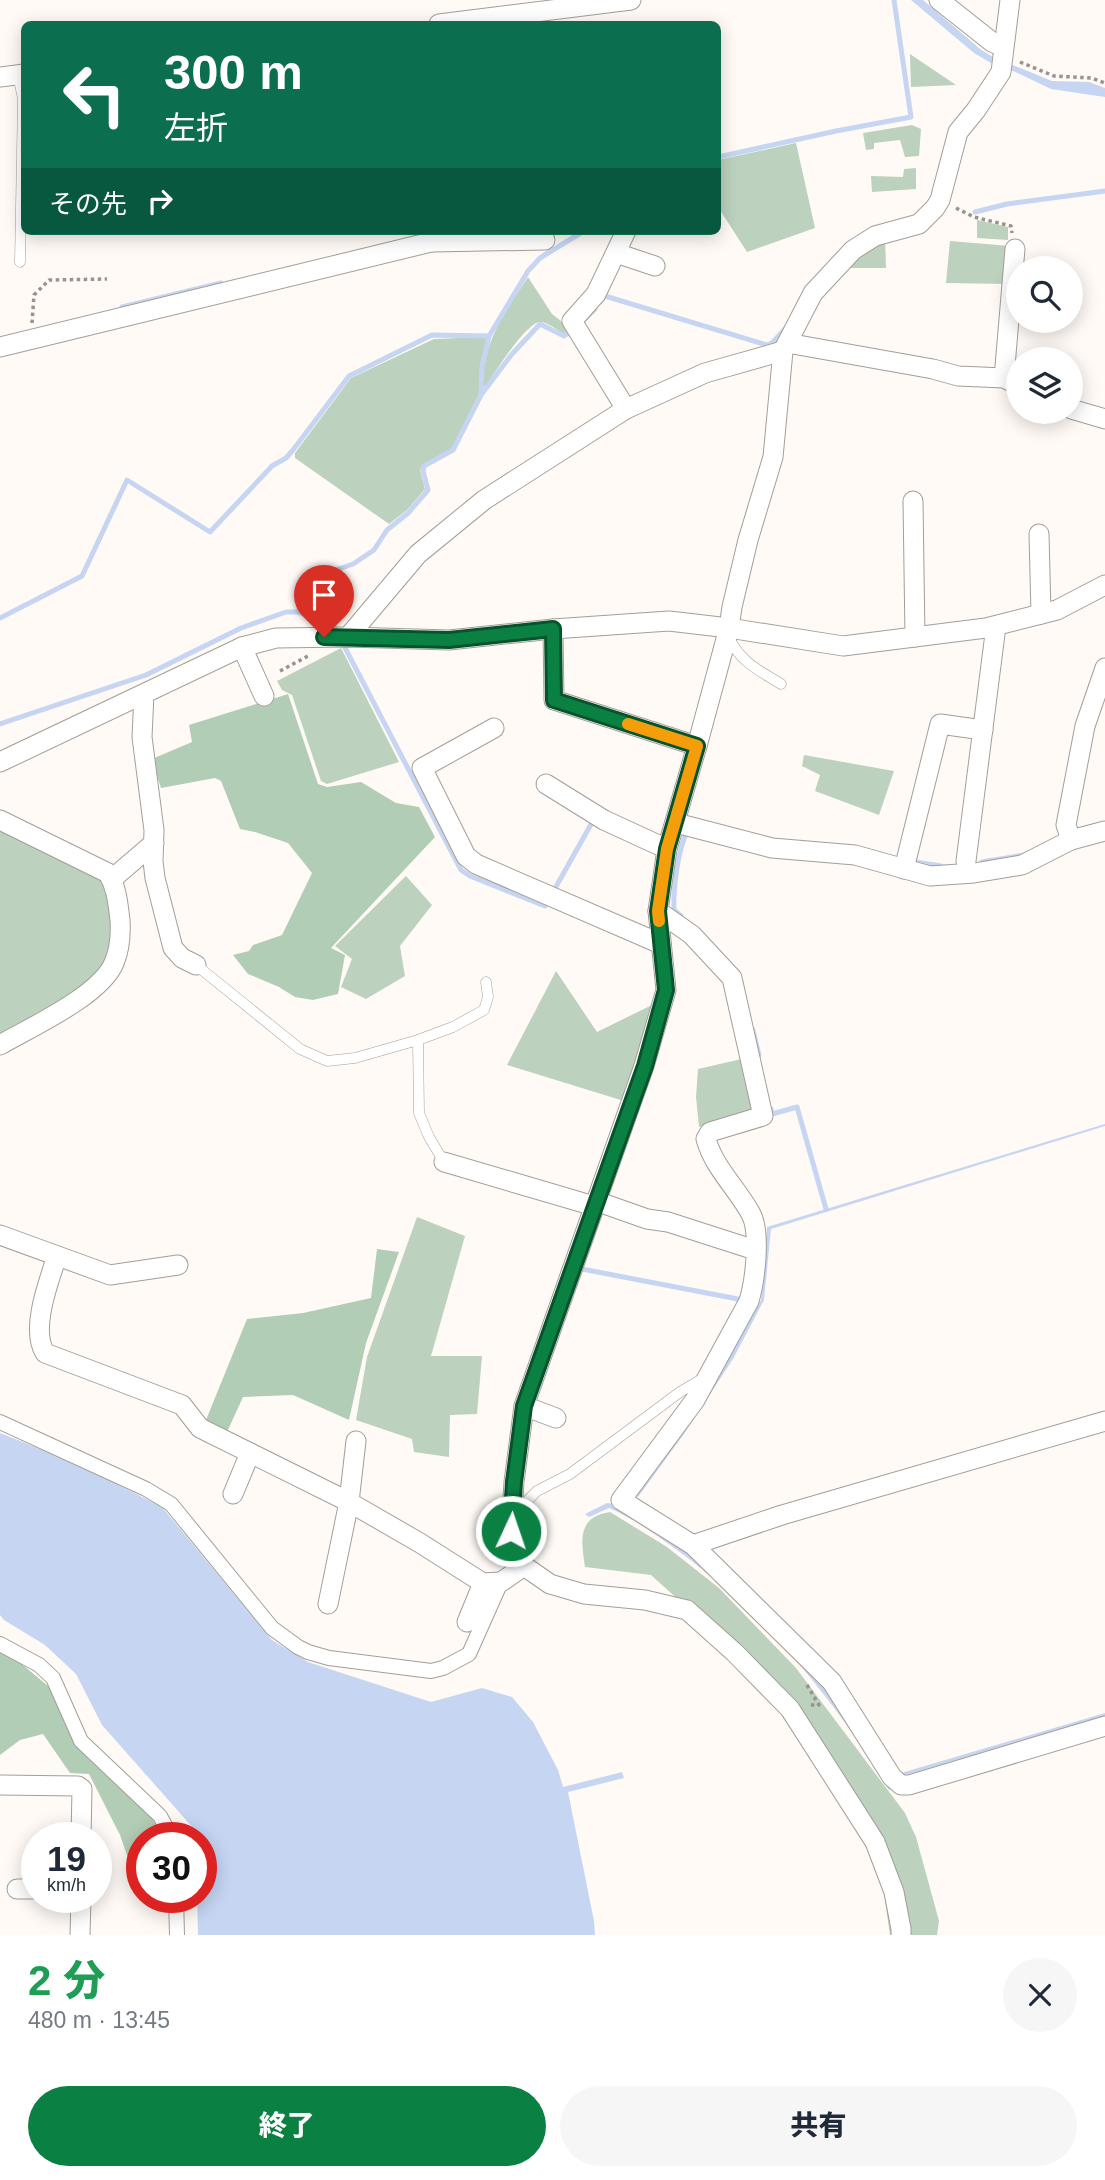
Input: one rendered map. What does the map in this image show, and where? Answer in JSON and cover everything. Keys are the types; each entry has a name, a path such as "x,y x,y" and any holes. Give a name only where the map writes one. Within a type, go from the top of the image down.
{"street":[{"path":"482,21 631,0"},
{"path":"939,0 1002,51"},
{"path":"901,1935 894,1892 875,1842 790,1709 734,1652 687,1610 645,1600 584,1594 550,1584 524,1566 511,1531 524,1406 645,1066 666,990 658,911 667,849 728,631 748,540 773,457 785,347 813,293 853,250 875,236 919,224 935,208 940,200 958,132 1001,72 1010,0"},
{"path":"624,235 596,294 572,321 626,409"},
{"path":"0,346 432,237 545,240"},
{"path":"1012,347 1015,249"},
{"path":"616,253 655,266"},
{"path":"348,637 418,554 484,500 626,409 705,373 785,347 933,369 958,376 1006,381"},
{"path":"1083,413 1105,419"},
{"path":"913,501 915,637"},
{"path":"1040,534 1041,614"},
{"path":"0,762 242,647 276,638 449,640 669,621 843,646 996,626 1057,610 1105,588"},
{"path":"966,861 996,626"},
{"path":"553,629 554,700 697,746"},
{"path":"242,647 264,696"},
{"path":"1070,840 1066,825 1085,726 1105,668"},
{"path":"144,694 142,737 155,830 155,878 173,948 182,958 195,965"},
{"path":"904,869 940,724 983,730"},
{"path":"494,728 422,768 466,856 476,864 661,944"},
{"path":"546,784 604,820 667,849"},
{"path":"0,820 108,873 118,897 121,938 113,966 97,985 75,1002 0,1045"},
{"path":"676,823 772,848 855,855 930,876 974,873 1022,865 1070,840 1105,831"},
{"path":"112,879 154,843"},
{"path":"658,911 692,935 732,978 764,1116 710,1132 706,1139 710,1154 752,1215 757,1228 753,1288 749,1301 695,1400 621,1500 692,1545 832,1682 892,1777 901,1785 909,1785 1105,1726"},
{"path":"444,1161 648,1219 668,1222 755,1250"},
{"path":"0,1235 110,1275 178,1265"},
{"path":"57,1256 40,1309 41,1347 45,1353 182,1405 200,1427 349,1502 492,1582"},
{"path":"524,1406 556,1418"},
{"path":"692,1545 782,1515 1105,1420"},
{"path":"0,1422 146,1489 171,1504 272,1628 307,1652 329,1658 431,1671 443,1668 469,1654 492,1582"},
{"path":"328,1604 349,1502 356,1441"},
{"path":"233,1494 250,1453"},
{"path":"467,1622 492,1582 524,1566"},
{"path":"0,1644 39,1665 53,1678 81,1741 163,1822"},
{"path":"0,1785 78,1786 82,1789 81,1822"},
{"path":"80,1935 81,1913"},
{"path":"176,1913 177,1935"}],"lane":[{"path":"14,75 21,94"},
{"path":"20,262 21,208"},
{"path":"728,631 734,648 744,662 781,684"},
{"path":"195,965 300,1049 327,1061 355,1059 453,1027 484,1010 488,997 486,982"},
{"path":"418,1040 419,1113 429,1137 444,1161"},
{"path":"511,1531 521,1507 537,1491 570,1474 680,1392 708,1376"}],"path":[{"path":"1002,51 1054,76 1092,78 1105,83"},
{"path":"940,200 974,217 1011,226 1015,249"},
{"path":"31,339 34,295 49,280 107,279"},
{"path":"799,1705 819,1705 801,1675 809,1659"}],"green space":[{"path":"910,54 956,85 911,87"},
{"path":"912,125 921,129 919,156 905,157 900,140 874,143 874,149 866,150 863,133"},
{"path":"796,143 815,228 747,252 721,212 721,159"},
{"path":"916,168 916,189 872,192 871,176 903,177 904,169"},
{"path":"977,220 1008,227 1008,240 977,238"},
{"path":"885,238 886,268 843,268"},
{"path":"950,241 1010,246 1009,256 1006,256 1006,284 946,283"},
{"path":"528,277 552,314 570,328 564,334 545,323 533,325 510,350 486,386 482,386 491,340"},
{"path":"487,337 480,365 479,394 452,449 423,464 420,470 425,489 407,510 389,524 295,458 295,453 351,378 434,339"},
{"path":"341,648 399,762 327,784 321,781 292,695 282,690 277,681"},
{"path":"288,694 318,784 327,787 361,782 396,803 419,807 435,837 331,948 345,955 338,994 313,1000 295,997 248,974 233,955 249,951 253,945 282,935 312,873 288,843 240,829 221,781 215,778 161,788 152,759 192,742 189,725"},
{"path":"804,755 894,771 879,815 815,791 820,775 802,766"},
{"path":"0,829 103,876 118,940 92,984 0,1038"},
{"path":"406,876 432,905 400,946 405,976 366,999 341,987 352,959 335,946"},
{"path":"556,971 597,1032 654,1004 624,1101 507,1065"},
{"path":"746,1058 755,1111 699,1127 696,1097 698,1069"},
{"path":"417,1217 465,1236 431,1356 482,1356 477,1414 450,1415 449,1457 414,1452 412,1439 356,1420 367,1357"},
{"path":"377,1249 399,1252 366,1343 349,1420 293,1395 243,1397 227,1432 206,1420 247,1319 303,1313 371,1298"},
{"path":"610,1512 667,1547 719,1588 796,1668 905,1813 916,1837 939,1921 937,1935 890,1935 879,1859 751,1665 651,1575 585,1567 582,1539 587,1524 599,1515"},
{"path":"0,1651 12,1656 48,1686 68,1719 154,1822 126,1822 126,1852 89,1774 70,1773 43,1734 20,1740 0,1755"}],"water":[{"path":"911,0 923,0 993,57 1052,81 1089,82 1105,88 1105,97 1051,89 991,63 974,53"},
{"path":"1105,1124 771,1229 764,1300 733,1359 684,1434 638,1497 636,1495 730,1357 761,1300 767,1227"},
{"path":"0,1433 73,1462 162,1507 272,1640 308,1662 431,1702 482,1688 512,1697 533,1722 558,1770 563,1787 622,1772 624,1778 568,1792 595,1935 198,1935 197,1913 217,1913 217,1822 188,1822 102,1725 76,1674 45,1645 0,1615"},
{"path":"607,1503 616,1504 701,1562 815,1675 892,1788 889,1790 821,1691 739,1601 677,1550 627,1517 609,1508 589,1517 585,1514"},
{"path":"1105,1713 1105,1717 902,1776 901,1773"}],"waterway":[{"path":"721,156 911,117 894,0"},
{"path":"975,212 1007,204 1105,191"},
{"path":"481,395 482,367 489,336 528,271 540,258 577,235"},
{"path":"122,307 221,283"},
{"path":"601,301 605,296 767,345 785,329"},
{"path":"580,324 595,309"},
{"path":"298,612 306,590 312,583 324,574 353,564 374,550 387,530 408,513 428,490 424,466 453,450 481,395 512,354 540,324 564,336 572,330"},
{"path":"0,618 82,576 127,480 210,532 272,466 286,458 349,376 432,335 489,336"},
{"path":"0,724 146,675 241,628 286,612 298,612 321,620 336,628 338,633"},
{"path":"342,642 461,870 545,906 548,901"},
{"path":"553,892 594,819"},
{"path":"681,916 674,910 674,891 679,857 688,830"},
{"path":"982,862 1024,855"},
{"path":"909,861 941,866"},
{"path":"753,1030 759,1055"},
{"path":"771,1109 772,1114 797,1107 826,1209"},
{"path":"582,1269 738,1299"}],"slow traffic":[{"path":"628,724 697,746 667,849 659,921"}],"route":[{"path":"324,637 449,640 553,629 554,700 697,746 667,849 658,911 666,990 645,1066 524,1406 511,1531"}]}
